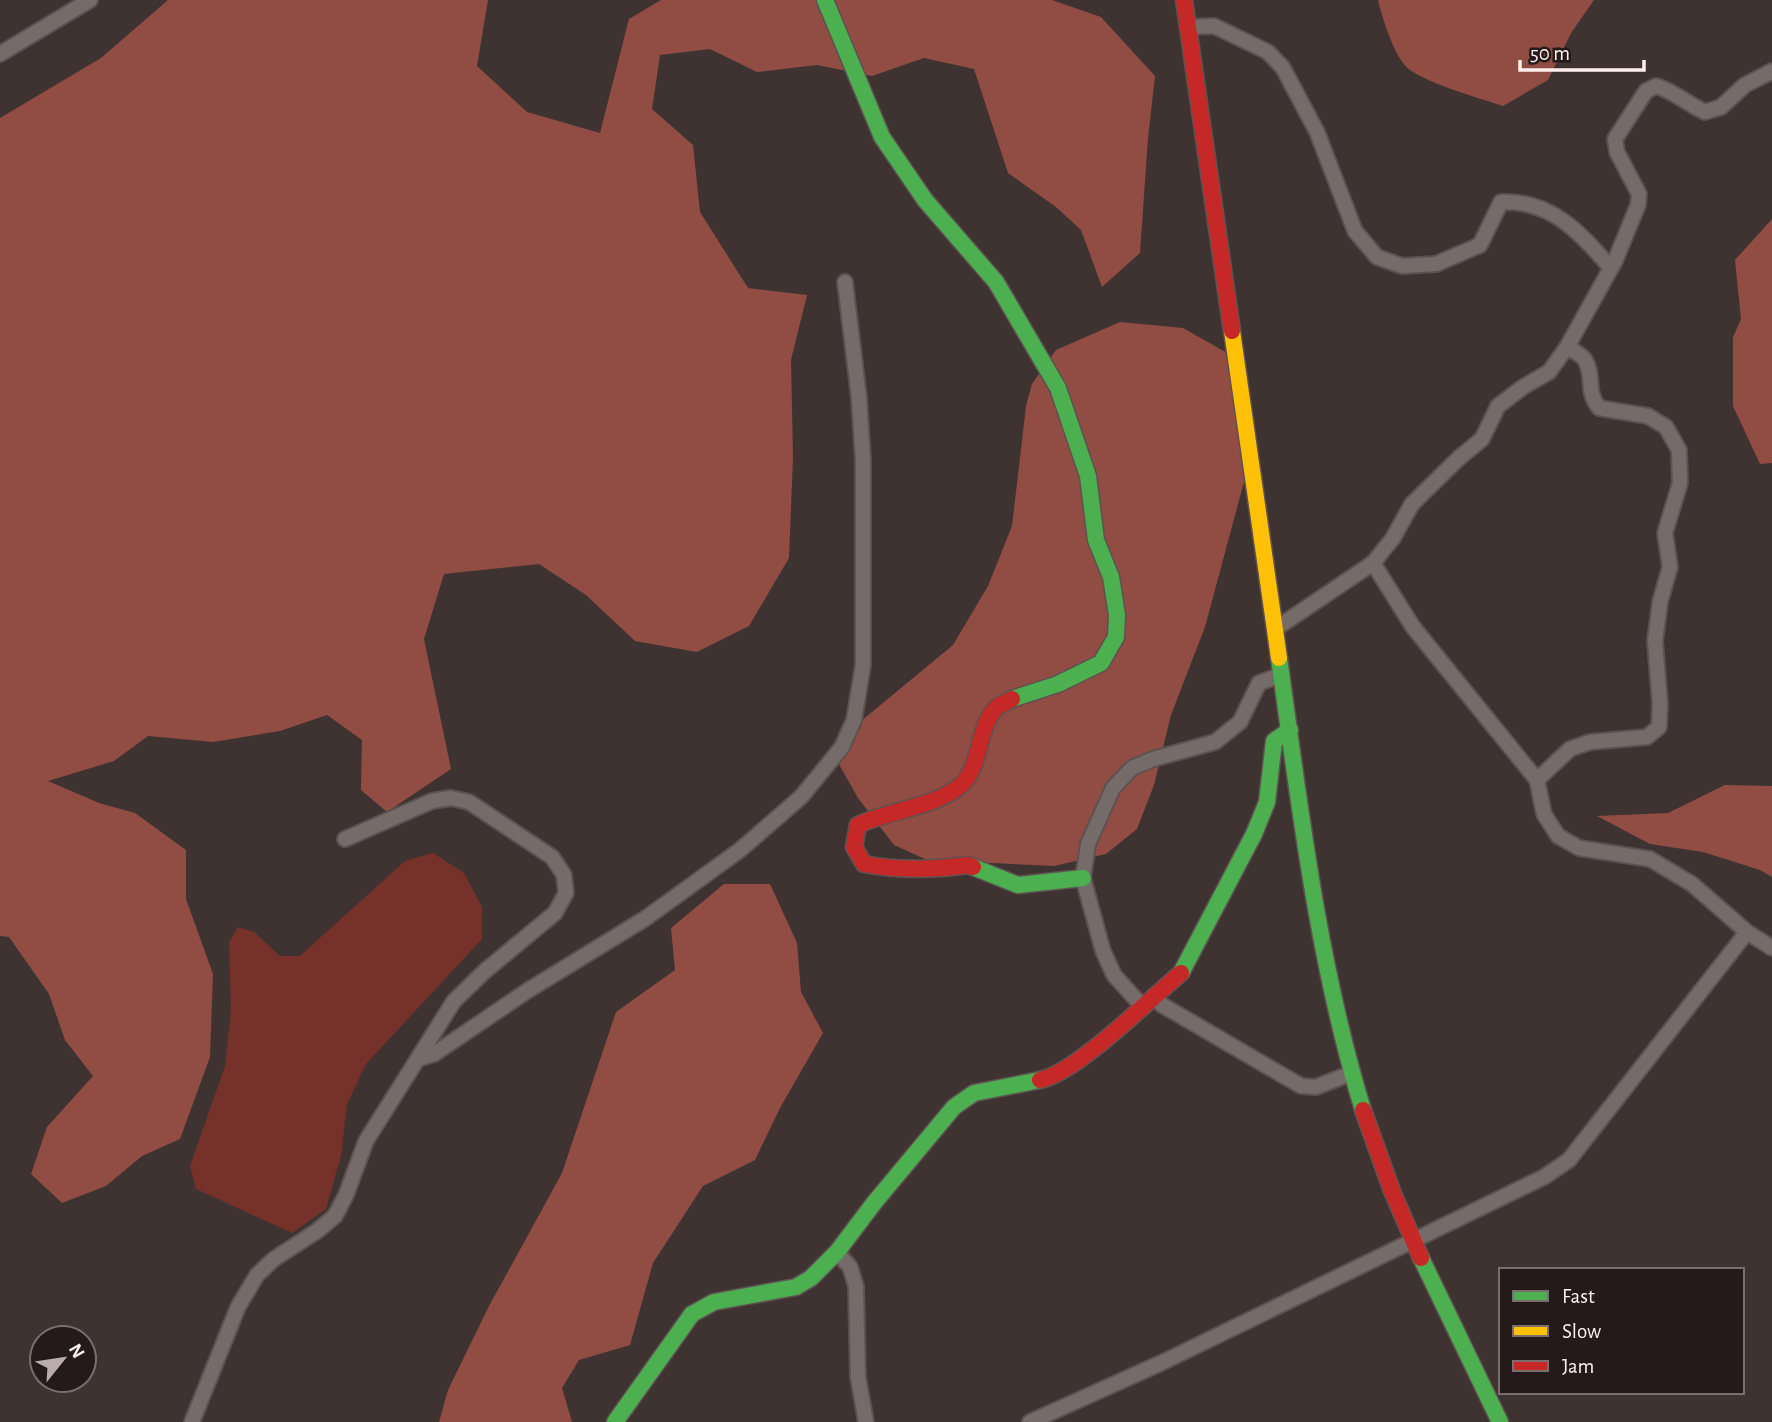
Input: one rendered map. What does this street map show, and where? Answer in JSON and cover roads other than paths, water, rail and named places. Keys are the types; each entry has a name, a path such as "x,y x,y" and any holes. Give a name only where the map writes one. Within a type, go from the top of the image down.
{"street":[{"path":"0,54 90,0"},
{"path":"825,0 882,136 925,200 996,282 1059,388 1088,477 1096,540 1111,577 1116,615 1116,636 1101,663 1058,684 1017,696 996,708 985,730 970,775 960,786 932,800 875,817 858,825 854,846 864,864 894,870 934,870 968,864 1018,885 1083,878"},
{"path":"1184,0 1309,869 1327,973 1352,1073 1378,1156 1414,1242 1500,1422"},
{"path":"1188,27 1214,26 1268,52 1283,68 1317,132 1355,231 1377,257 1402,266 1436,264 1480,245 1501,202 1515,201 1557,215 1576,229 1611,268"},
{"path":"1275,629 1373,563 1393,538 1412,504 1482,439 1498,406 1549,372 1567,347 1611,268 1634,215 1639,194 1617,152 1615,139 1646,91 1656,86 1667,89 1689,105 1705,112 1721,107 1745,85 1772,71"},
{"path":"418,1059 434,1054 527,991 646,918 740,850 801,797 842,747 854,720 863,665 863,460 858,386 845,282"},
{"path":"1537,780 1570,749 1590,742 1647,737 1659,727 1655,641 1660,602 1670,568 1665,533 1680,483 1679,450 1666,427 1648,416 1599,408 1590,397 1590,374 1584,358 1567,347"},
{"path":"1373,563 1413,626 1537,780 1544,814 1558,836 1579,848 1650,859 1692,884 1747,932 1772,948"},
{"path":"1282,675 1259,683 1240,722 1215,742 1132,768 1113,788 1088,844 1083,878 1102,951 1114,975 1148,1001 1162,1005 1301,1086 1316,1087 1352,1073"},
{"path":"615,1422 692,1314 714,1302 796,1287 811,1278 837,1252 954,1107 974,1093 1051,1078 1076,1063 1182,972 1254,834 1267,802 1275,741 1290,730"},
{"path":"192,1422 237,1307 257,1275 274,1259 335,1216 346,1195 366,1141 454,1002 485,971 555,913 566,893 564,875 552,857 469,803 450,798 432,801 345,839"},
{"path":"1030,1422 1161,1363 1414,1242 1544,1177 1569,1160 1747,932"},
{"path":"837,1252 850,1267 856,1286 858,1377 866,1422"}]}
